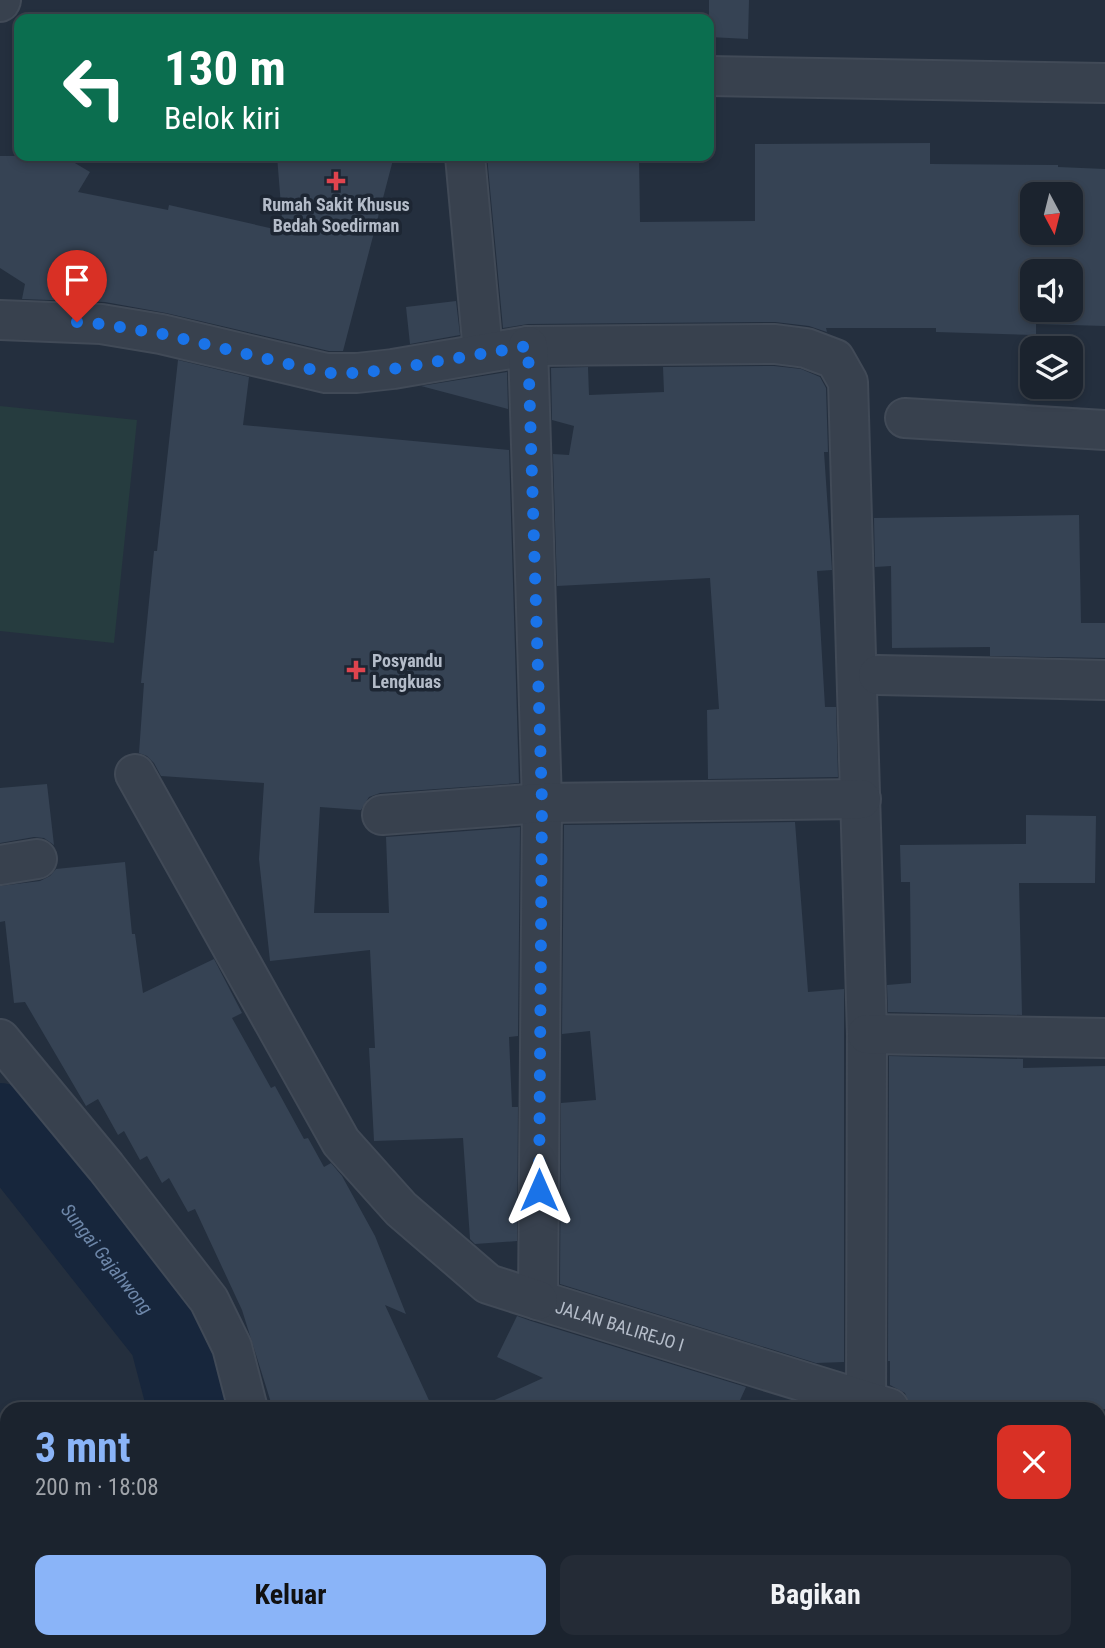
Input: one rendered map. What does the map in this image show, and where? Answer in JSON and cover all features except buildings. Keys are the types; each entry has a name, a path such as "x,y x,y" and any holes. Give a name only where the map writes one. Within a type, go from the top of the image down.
{"street":[{"path":"714,76 1105,83"},
{"path":"465,161 482,352"},
{"path":"0,320 101,324 162,334 326,373 393,369 528,346 775,344 806,348 835,359 849,382 874,1402"},
{"name":"JALAN BALIREJO I","path":"528,346 542,803 538,1300 861,1402"},
{"path":"905,418 1105,430"},
{"path":"878,675 1105,680"},
{"path":"135,774 341,1142 401,1209 488,1284 538,1300"},
{"path":"382,816 542,803 861,799"},
{"path":"0,865 37,859"},
{"path":"867,1034 1105,1038"},
{"path":"0,1039 106,1167 209,1300 232,1347 246,1402"}],"green space":[{"path":"0,406 137,420 114,643 0,631"}],"waterway":[{"name":"Sungai Gajahwong","path":"0,1123 169,1337 186,1402"}],"place":[{"name":"Rumah Sakit Khusus Bedah Soedirman","path":"336,181"},
{"name":"Posyandu Lengkuas","path":"356,670"}],"route":[{"path":"77,322 162,334 326,373 393,369 528,346 542,803 539,1190"}]}
